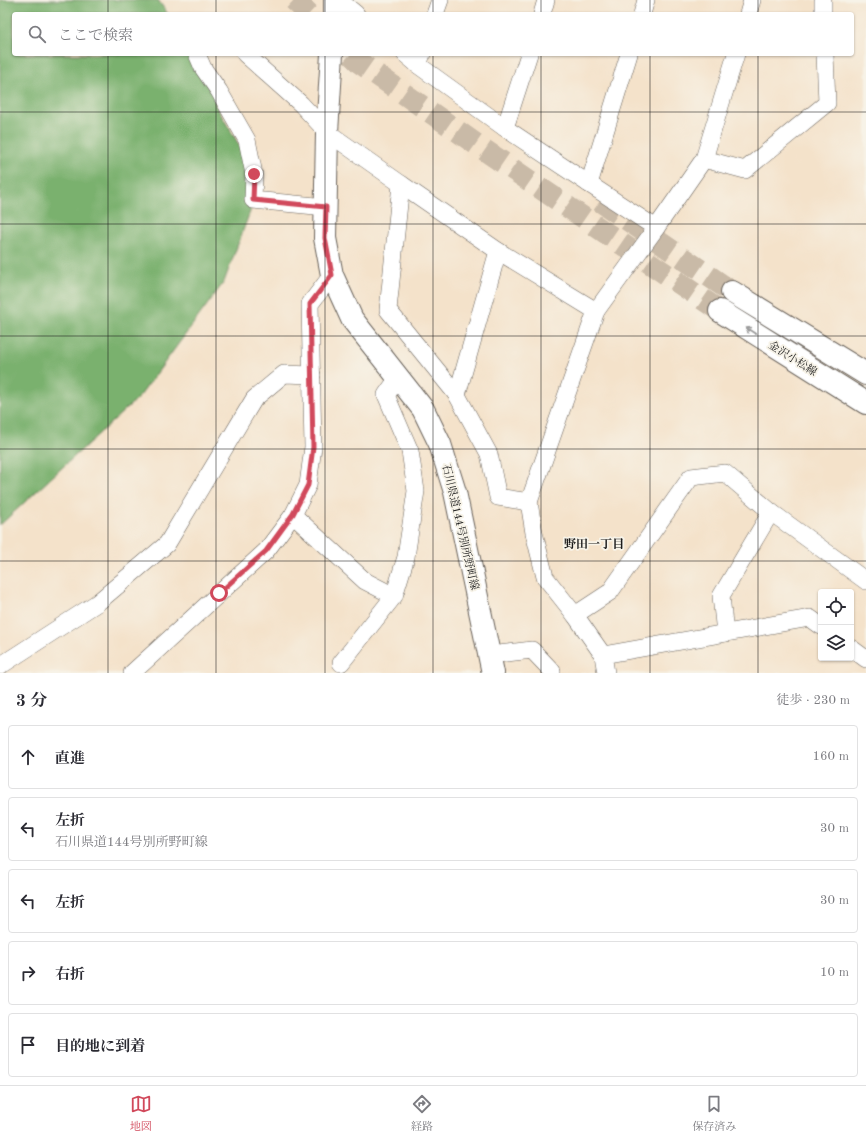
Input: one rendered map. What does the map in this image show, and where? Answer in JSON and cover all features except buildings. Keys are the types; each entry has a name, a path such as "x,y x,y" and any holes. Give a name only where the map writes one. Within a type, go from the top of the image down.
{"main road":[{"path":"335,0 335,12"},
{"name":"石川県道144号別所野町線","path":"332,56 327,132 325,238 332,275 352,319 423,409 440,444 455,492 491,664"},
{"path":"732,292 866,374"},
{"name":"金沢小松線","path":"720,311 866,403"},
{"path":"816,344 866,368"},
{"path":"782,351 866,414"}],"street":[{"path":"339,0 354,12"},
{"path":"436,12 440,0"},
{"path":"543,12 546,0"},
{"path":"643,12 646,0"},
{"path":"749,12 752,0"},
{"path":"823,0 824,12"},
{"path":"198,56 203,68 219,91 247,140 254,174 253,200 326,207"},
{"path":"246,56 301,104 327,132 498,251 596,311"},
{"path":"505,128 528,56"},
{"path":"589,184 628,56"},
{"path":"606,673 603,655 575,615 545,577 534,533 529,502 596,311 704,159 735,56"},
{"path":"704,159 745,170 827,103 825,56"},
{"path":"420,59 505,128 656,228"},
{"path":"401,184 388,310 456,395 489,454 498,497 529,502"},
{"path":"456,395 498,251"},
{"path":"132,673 266,551 293,514 308,485 313,447 310,304 332,275"},
{"path":"0,666 97,603 167,544 254,399 284,374 312,375"},
{"path":"341,663 394,596 406,557 416,491 410,451 386,395 398,378"},
{"path":"575,615 610,592 691,477 725,473 771,512 866,581"},
{"path":"726,633 720,596 771,512"},
{"path":"293,514 364,581 394,596"},
{"path":"603,655 810,618 820,625"},
{"path":"491,664 532,650 552,671 552,673"},
{"path":"854,650 866,659"}],"green space":[{"path":"0,0 158,0 167,12 12,12 12,56 196,56 208,73 216,106 261,182 224,282 140,396 0,525"}],"tunnel":[{"path":"294,0 307,12"},
{"path":"353,56 360,63 483,149 720,311"},
{"path":"600,201 732,292"}],"district":[{"name":"野田一丁目","path":"594,544"}],"route":[{"path":"219,593 266,551 293,514 308,485 313,447 310,304 332,275 325,238 326,207 253,200 254,174"}]}
